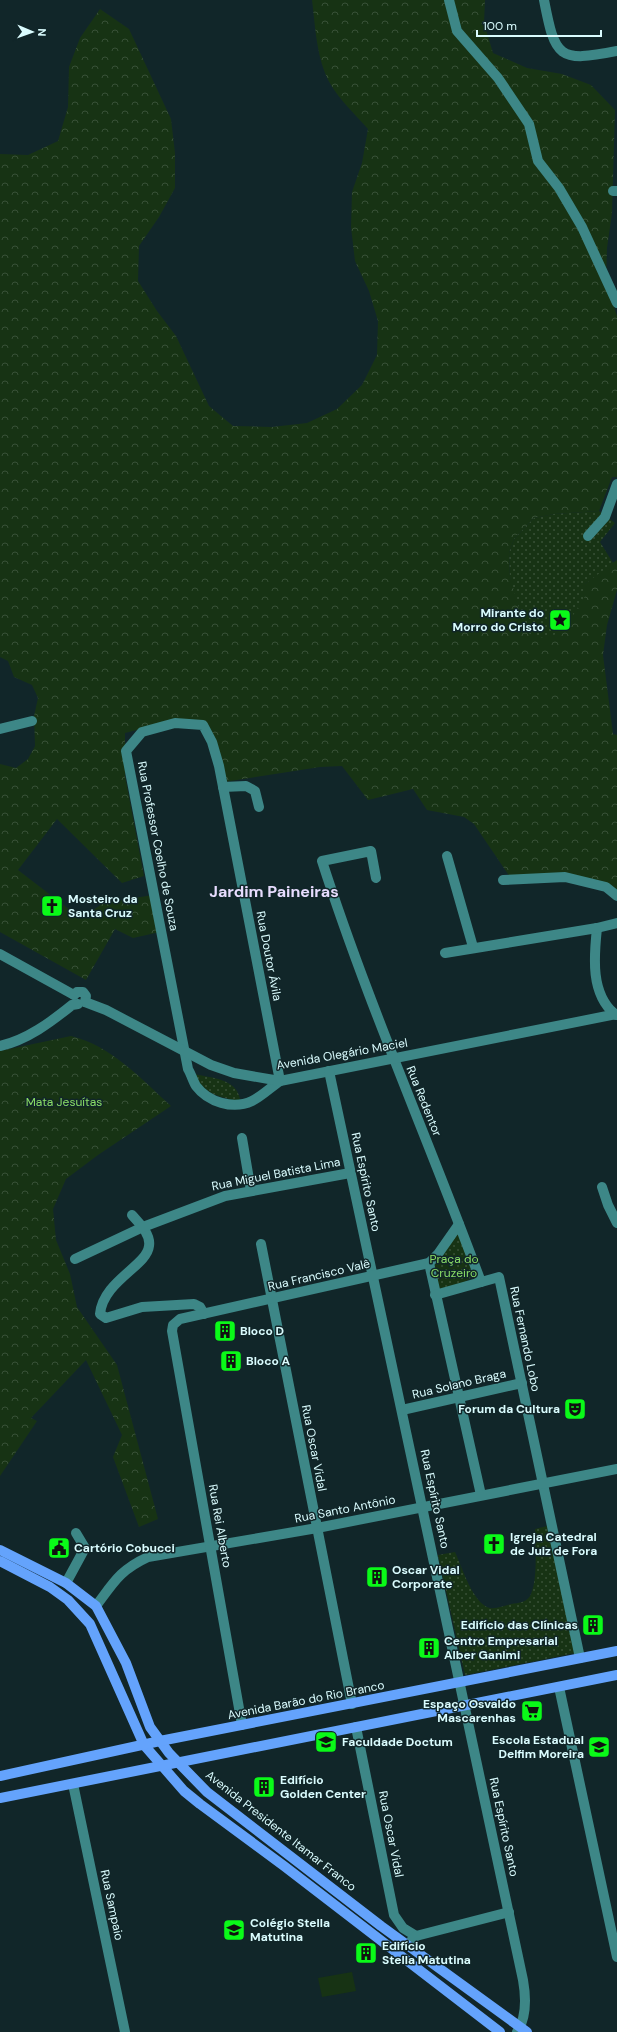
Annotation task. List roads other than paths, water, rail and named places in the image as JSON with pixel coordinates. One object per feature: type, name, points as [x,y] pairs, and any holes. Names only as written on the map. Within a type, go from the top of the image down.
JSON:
[{"type":"main road","name":"Avenida Presidente Itamar Franco","points":[[0,1550],[66,1583],[96,1606],[126,1663],[150,1727],[192,1778],[207,1792],[381,1926],[521,2030]]},
{"type":"main road","name":"Avenida Presidente Itamar Franco","points":[[0,1561],[32,1576],[68,1600],[90,1624],[144,1745],[184,1790],[200,1804],[284,1866],[500,2032]]},
{"type":"main road","points":[[32,1576],[42,1578],[87,1606],[96,1606]]},
{"type":"main road","name":"Avenida Barão do Rio Branco","points":[[0,1776],[160,1741],[617,1651]]},
{"type":"main road","points":[[0,1798],[617,1675]]},
{"type":"main road","points":[[192,1778],[193,1759]]},
{"type":"street","points":[[450,0],[457,31],[498,78],[529,124],[538,161],[559,188],[582,227],[617,303]]},
{"type":"street","points":[[544,0],[551,36],[558,47],[569,56],[587,57],[617,51]]},
{"type":"street","points":[[588,536],[605,517],[617,484]]},
{"type":"street","points":[[0,729],[32,721]]},
{"type":"street","name":"Rua Professor Coelho de Souza","points":[[185,1051],[126,751],[142,732],[175,723],[203,725],[212,742],[219,766]]},
{"type":"street","name":"Rua Doutor Ávila","points":[[219,766],[280,1081]]},
{"type":"street","points":[[223,787],[246,786],[255,791],[259,807]]},
{"type":"street","name":"Rua Redentor","points":[[376,878],[371,851],[322,861],[336,906],[393,1058],[481,1282]]},
{"type":"street","points":[[446,856],[473,947]]},
{"type":"street","points":[[504,880],[565,877],[606,887],[617,896]]},
{"type":"street","points":[[445,953],[473,947],[598,928],[617,923]]},
{"type":"street","points":[[598,928],[595,951],[596,979],[601,997],[608,1009],[616,1014]]},
{"type":"street","name":"Avenida Olegário Maciel","points":[[0,954],[79,1000],[106,1010],[211,1065],[234,1073],[280,1081],[616,1014]]},
{"type":"street","points":[[0,1046],[15,1042],[41,1028],[79,1000]]},
{"type":"street","points":[[185,1051],[188,1069],[196,1086],[208,1098],[222,1103],[238,1105],[252,1101],[280,1081]]},
{"type":"street","name":"Rua Espírito Santo","points":[[329,1071],[461,1682],[525,1990],[525,2008],[521,2030]]},
{"type":"street","points":[[242,1138],[252,1191]]},
{"type":"street","name":"Rua Miguel Batista Lima","points":[[75,1260],[143,1227],[202,1203],[225,1196],[350,1173]]},
{"type":"street","points":[[602,1187],[608,1205],[617,1223]]},
{"type":"street","points":[[132,1215],[143,1227],[148,1237],[149,1246],[145,1257],[120,1278],[109,1291],[102,1302],[100,1314],[106,1318],[142,1307],[194,1304],[200,1308],[204,1314]]},
{"type":"street","points":[[459,1224],[429,1264],[481,1495]]},
{"type":"street","name":"Rua Oscar Vidal","points":[[261,1244],[352,1704]]},
{"type":"street","name":"Rua Francisco Valê","points":[[172,1331],[173,1324],[180,1319],[429,1264]]},
{"type":"street","name":"Rua Fernando Lobo","points":[[435,1295],[499,1277],[580,1658]]},
{"type":"street","name":"Rua Rei Alberto","points":[[172,1331],[242,1726]]},
{"type":"street","name":"Rua Solano Braga","points":[[402,1410],[522,1383]]},
{"type":"street","name":"Rua Santo Antônio","points":[[96,1606],[118,1575],[134,1564],[162,1554],[317,1528],[617,1469]]},
{"type":"street","points":[[66,1583],[85,1548],[76,1534]]},
{"type":"street","points":[[559,1687],[617,1958]]},
{"type":"street","name":"Rua Oscar Vidal","points":[[356,1727],[394,1915],[403,1928],[416,1936]]},
{"type":"street","name":"Rua Sampaio","points":[[73,1784],[125,2032]]},
{"type":"street","points":[[411,1948],[411,1942],[416,1936],[508,1912]]},
{"type":"street","points":[[381,1926],[394,1915]]},
{"type":"place","name":"Mirante do Morro do Cristo","points":[[560,620]]},
{"type":"place","name":"Mosteiro da Santa Cruz","points":[[52,906]]},
{"type":"place","name":"Bloco D","points":[[225,1331]]},
{"type":"place","name":"Bloco A","points":[[231,1361]]},
{"type":"place","name":"Forum da Cultura","points":[[575,1409]]},
{"type":"place","name":"Igreja Catedral de Juiz de Fora","points":[[494,1544]]},
{"type":"place","name":"Cartório Cobucci","points":[[59,1548]]},
{"type":"place","name":"Oscar Vidal Corporate","points":[[377,1577]]},
{"type":"place","name":"Edifício das Clínicas","points":[[593,1625]]},
{"type":"place","name":"Centro Empresarial Alber Ganimi","points":[[429,1648]]},
{"type":"place","name":"Espaço Osvaldo Mascarenhas","points":[[532,1711]]},
{"type":"place","name":"Faculdade Doctum","points":[[326,1742]]},
{"type":"place","name":"Escola Estadual Delfim Moreira","points":[[599,1747]]},
{"type":"place","name":"Edifício Golden Center","points":[[264,1787]]},
{"type":"place","name":"Colégio Stella Matutina","points":[[234,1930]]},
{"type":"place","name":"Edifício Stella Matutina","points":[[366,1953]]},
{"type":"district","name":"Jardim Paineiras","points":[[274,891]]},
{"type":"park label","name":"Mata Jesuítas","points":[[64,1102]]},
{"type":"park label","name":"Praça do Cruzeiro","points":[[454,1266]]}]
